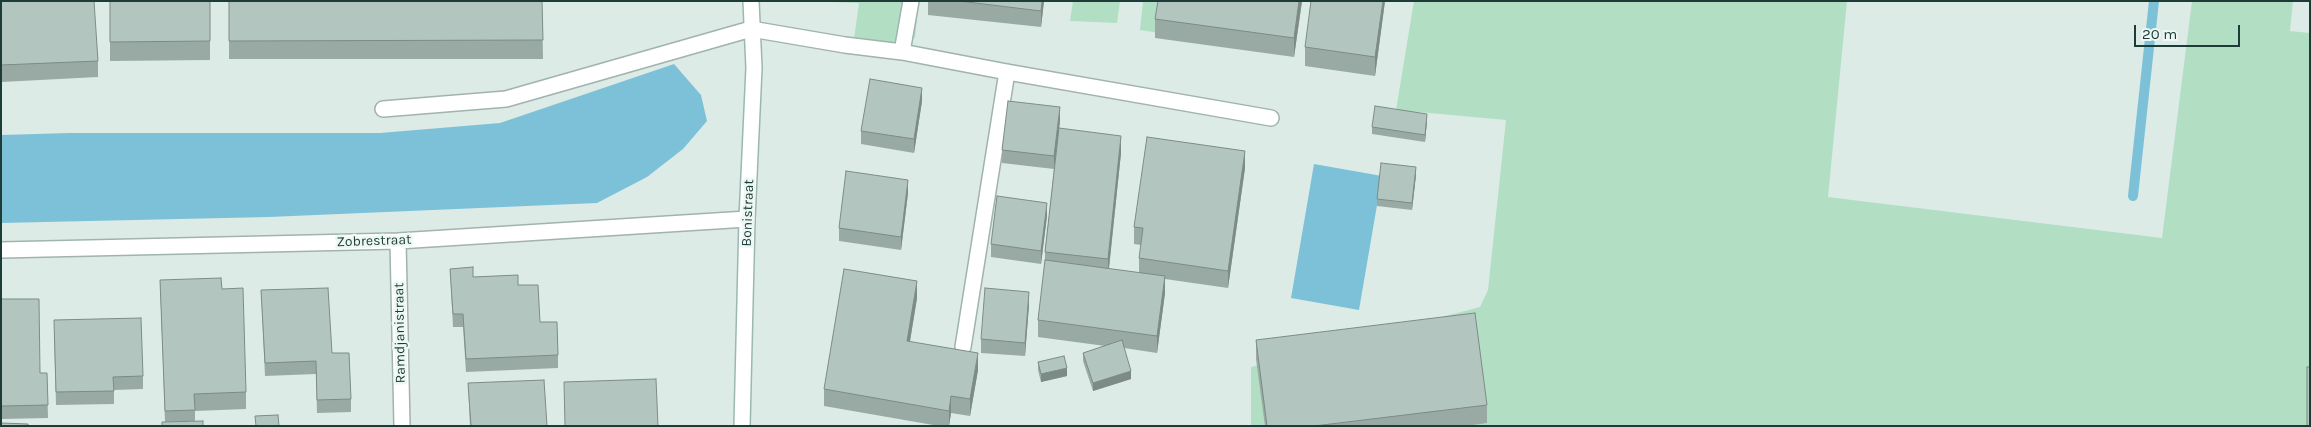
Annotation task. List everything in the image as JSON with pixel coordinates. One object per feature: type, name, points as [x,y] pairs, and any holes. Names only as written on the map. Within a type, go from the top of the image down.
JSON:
[{"type":"street","name":"Bonistraat","points":[[742,426],[747,219],[754,68],[751,29],[752,1]]},
{"type":"street","points":[[902,52],[911,1]]},
{"type":"street","points":[[383,109],[506,99],[751,29],[845,45],[902,52],[1271,118]]},
{"type":"street","points":[[963,347],[1008,72]]},
{"type":"street","name":"Zobrestraat","points":[[1,250],[398,241],[747,219]]},
{"type":"street","name":"Ramdjanistraat","points":[[398,241],[402,426]]},
{"type":"green space","points":[[801,1],[919,1],[915,37],[902,48],[854,39],[859,3]]},
{"type":"green space","points":[[1073,1],[1120,1],[1117,23],[1070,21]]},
{"type":"green space","points":[[1143,1],[1172,1],[1167,34],[1140,30]]},
{"type":"green space","points":[[1414,1],[1847,1],[1828,197],[2162,238],[2192,1],[2293,1],[2290,31],[2310,33],[2310,426],[1251,426],[1251,367],[1480,307],[1488,290],[1506,120],[1396,110]]},
{"type":"water","points":[[674,64],[701,95],[707,121],[683,149],[647,177],[597,203],[269,217],[1,223],[1,135],[70,133],[380,133],[500,123]]},
{"type":"water","points":[[1314,164],[1382,176],[1359,310],[1291,298]]},
{"type":"building","points":[[1,1],[94,1],[98,61],[1,65]]},
{"type":"building","points":[[110,1],[210,1],[210,41],[110,42]]},
{"type":"building","points":[[229,1],[542,1],[543,40],[229,41]]},
{"type":"building","points":[[959,1],[1042,1],[1041,11]]},
{"type":"building","points":[[1158,1],[1299,1],[1294,38],[1155,19]]},
{"type":"building","points":[[1311,1],[1383,1],[1375,57],[1305,47]]},
{"type":"building","points":[[870,79],[922,88],[914,139],[861,131]]},
{"type":"building","points":[[1008,101],[1060,107],[1054,156],[1002,150]]},
{"type":"building","points":[[1375,106],[1427,114],[1425,135],[1372,127]]},
{"type":"building","points":[[1059,128],[1121,136],[1108,259],[1045,252]]},
{"type":"building","points":[[1147,137],[1245,151],[1228,271],[1139,258],[1143,228],[1134,227]]},
{"type":"building","points":[[1381,163],[1416,167],[1412,203],[1377,199]]},
{"type":"building","points":[[846,171],[908,180],[901,237],[839,228]]},
{"type":"building","points":[[997,196],[1047,203],[1041,251],[991,244]]},
{"type":"building","points":[[1045,260],[1165,276],[1157,336],[1038,320]]},
{"type":"building","points":[[473,267],[473,277],[518,275],[518,285],[538,285],[540,322],[557,322],[558,355],[466,359],[463,314],[453,314],[450,269]]},
{"type":"building","points":[[844,269],[917,281],[907,341],[978,353],[970,399],[951,396],[949,411],[824,389]]},
{"type":"building","points":[[221,278],[222,289],[243,288],[246,392],[194,394],[195,410],[165,411],[160,280]]},
{"type":"building","points":[[328,288],[332,353],[349,353],[351,399],[317,400],[316,361],[265,363],[261,290]]},
{"type":"building","points":[[985,288],[1029,292],[1025,343],[981,339]]},
{"type":"building","points":[[1,299],[39,299],[40,373],[47,373],[48,405],[1,406]]},
{"type":"building","points":[[1475,313],[1487,405],[1314,426],[1267,426],[1256,340]]},
{"type":"building","points":[[141,318],[143,376],[113,377],[114,391],[56,392],[54,320]]},
{"type":"building","points":[[1122,340],[1131,371],[1093,383],[1083,353]]},
{"type":"building","points":[[1064,356],[1067,368],[1041,374],[1038,362]]},
{"type":"building","points":[[2307,367],[2310,367],[2310,426],[2307,426]]},
{"type":"building","points":[[656,379],[658,426],[565,426],[564,382]]},
{"type":"building","points":[[544,380],[547,426],[471,426],[468,383]]},
{"type":"building","points":[[278,415],[279,426],[256,426],[255,416]]},
{"type":"building","points":[[203,421],[203,426],[162,426],[162,422]]},
{"type":"building","points":[[1,423],[28,424],[28,426],[1,426]]},
{"type":"waterway","points":[[2133,196],[2154,1]]}]
